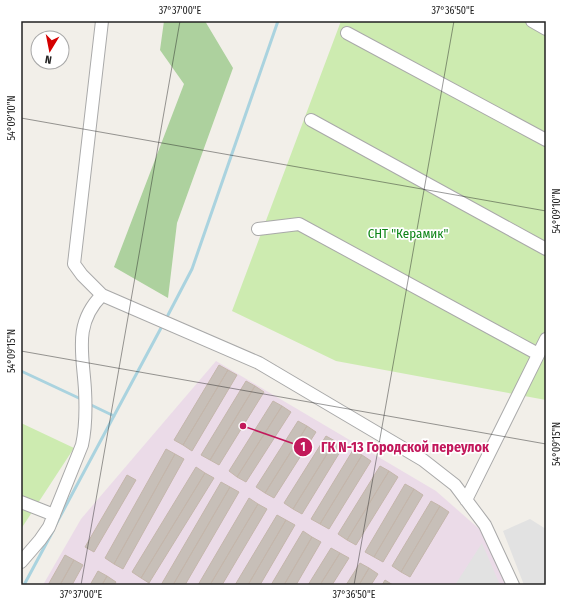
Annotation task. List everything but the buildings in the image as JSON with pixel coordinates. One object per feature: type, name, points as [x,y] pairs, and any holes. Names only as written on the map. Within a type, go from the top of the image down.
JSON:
[{"type":"street","points":[[102,21],[74,264],[82,275],[102,294],[259,363],[422,460],[455,485],[485,525],[513,585]]},
{"type":"street","points":[[532,21],[546,29]]},
{"type":"street","points":[[347,32],[546,140]]},
{"type":"street","points":[[311,120],[546,249]]},
{"type":"street","points":[[258,229],[299,224],[538,354]]},
{"type":"street","points":[[21,562],[40,540],[48,527],[82,445],[86,414],[81,344],[82,330],[87,315],[102,294]]},
{"type":"street","points":[[466,500],[546,339]]},
{"type":"street","points":[[21,502],[54,515]]},
{"type":"shaded area","points":[[216,361],[436,491],[485,534],[507,585],[43,585],[81,519]]},
{"type":"shaded area","points":[[530,519],[546,529],[546,585],[524,585],[503,531]]},
{"type":"shaded area","points":[[482,543],[500,585],[455,585]]},
{"type":"green space","points":[[164,21],[205,21],[233,68],[177,223],[168,298],[114,267],[184,84],[160,50]]},
{"type":"green space","name":"СНТ \"Керамик\"","points":[[341,21],[546,21],[546,400],[336,361],[232,311]]},
{"type":"green space","points":[[21,423],[74,448],[21,529]]},
{"type":"waterway","points":[[168,315],[192,269],[278,21]]},
{"type":"waterway","points":[[55,526],[161,328]]},
{"type":"waterway","points":[[21,371],[83,400]]},
{"type":"waterway","points":[[89,404],[114,416]]},
{"type":"waterway","points":[[24,585],[53,531]]},
{"type":"place","name":"ГК N-13 Городской переулок","points":[[243,426]]}]
